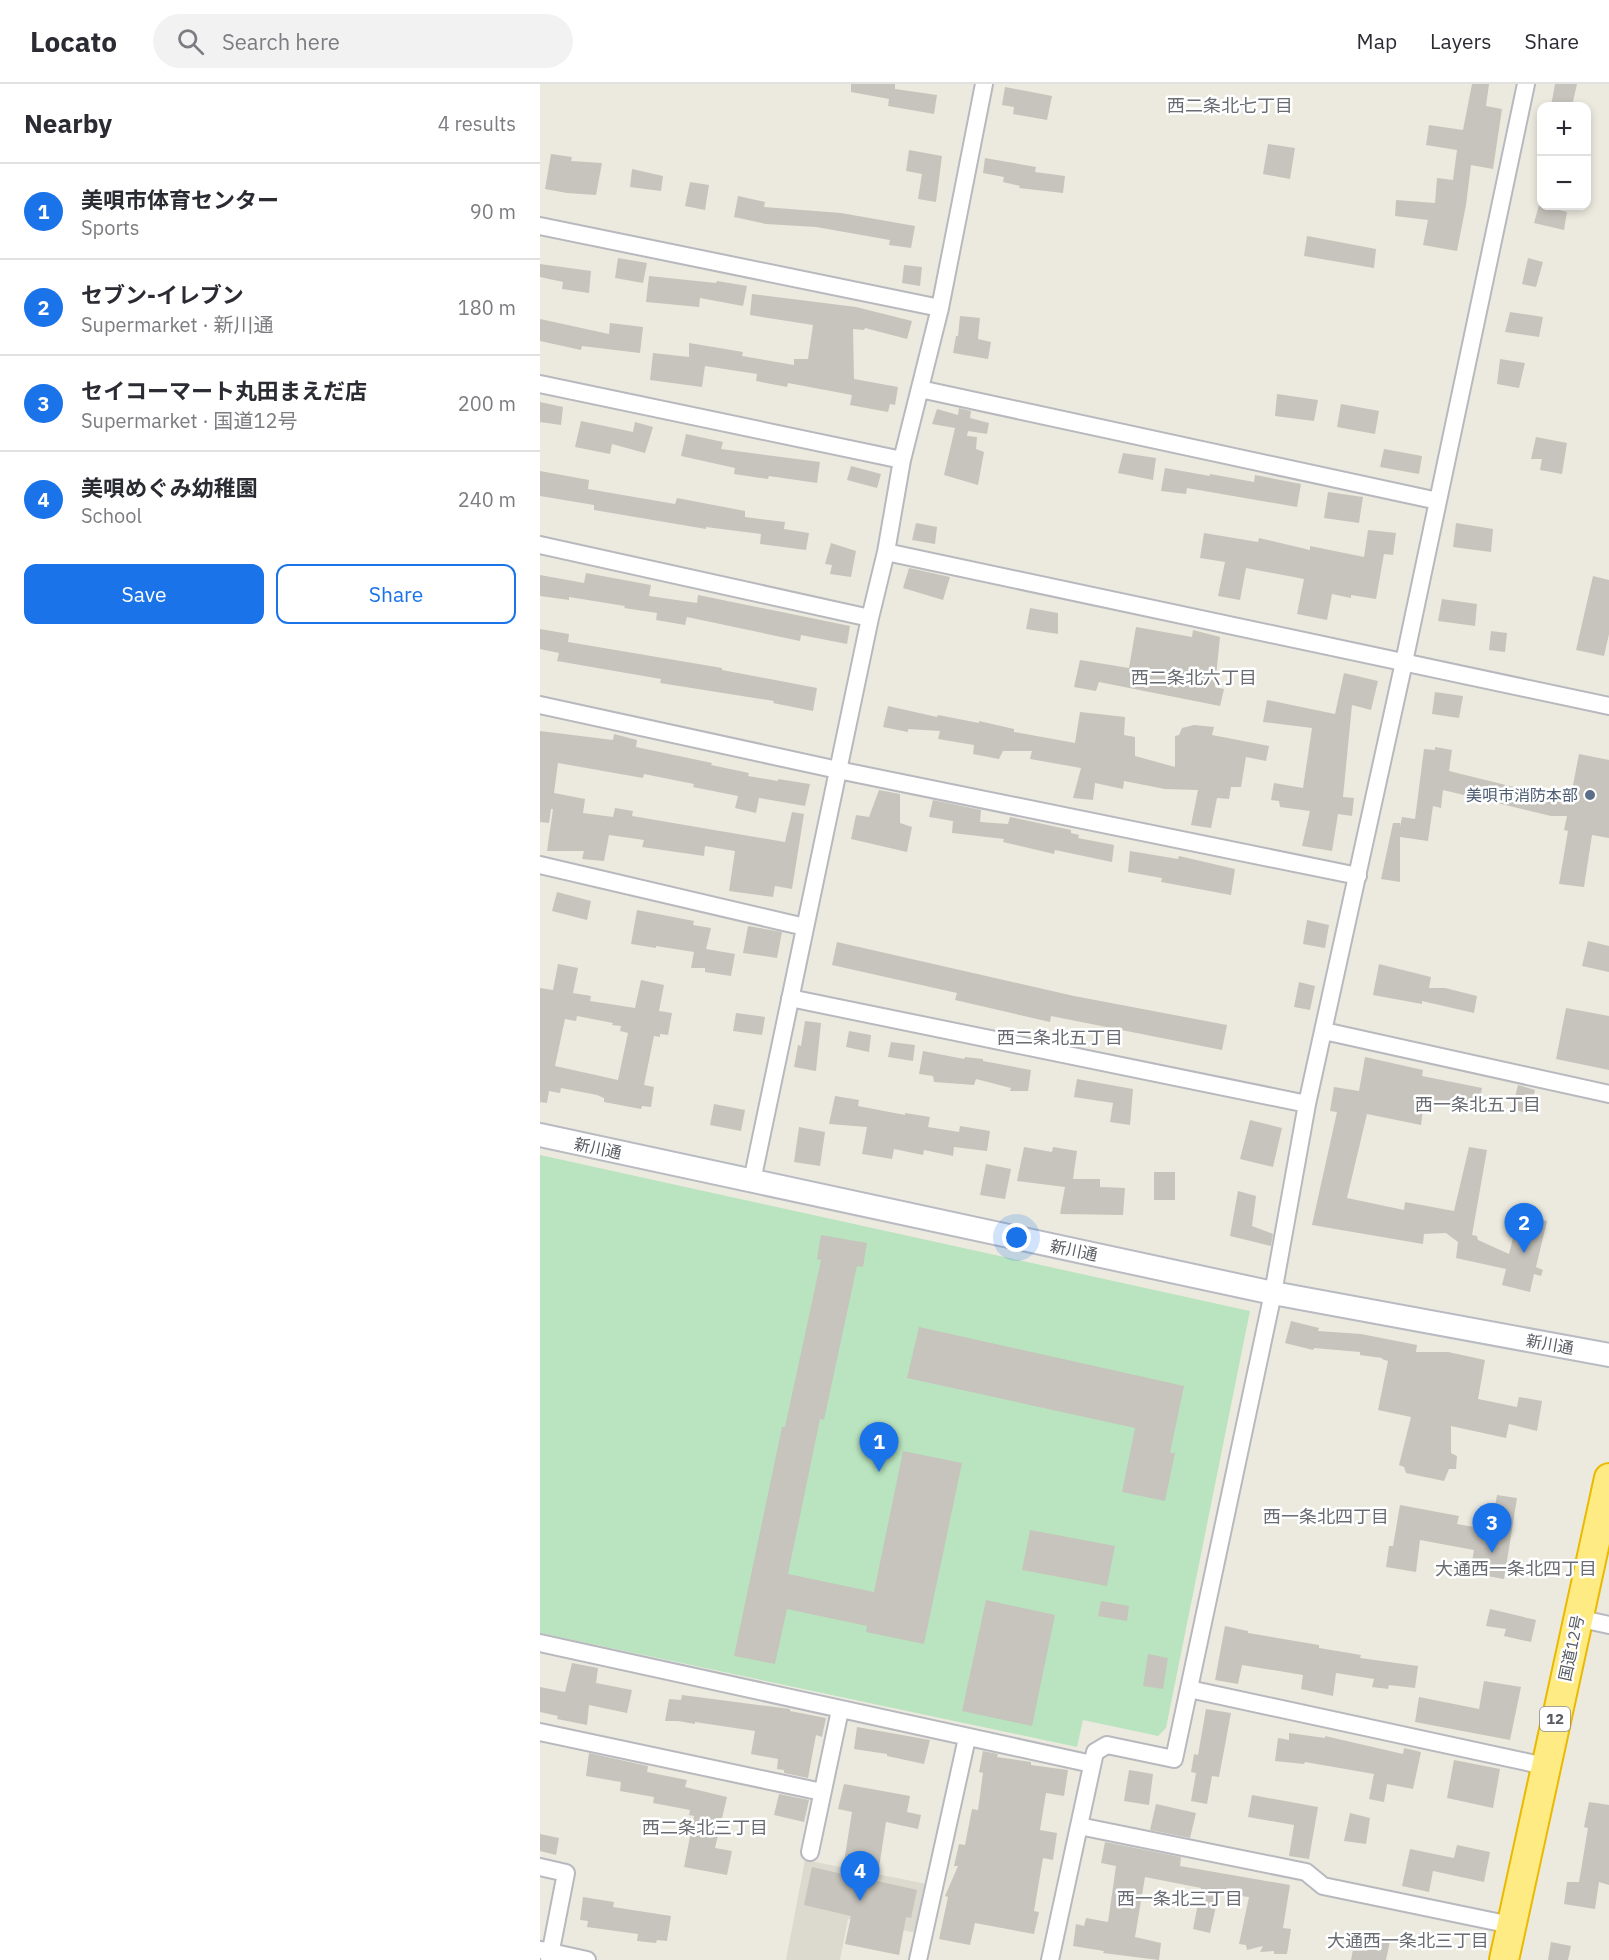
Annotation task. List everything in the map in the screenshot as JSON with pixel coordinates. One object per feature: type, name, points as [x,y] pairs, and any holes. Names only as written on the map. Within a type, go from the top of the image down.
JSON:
[{"type":"highway","name":"国道12号","points":[[1504,1960],[1609,1478]]},
{"type":"street","points":[[752,1181],[870,618],[886,552],[902,460],[940,308],[984,84]]},
{"type":"street","points":[[1050,1960],[1095,1752],[1107,1745],[1174,1759],[1272,1293],[1307,1104],[1404,662],[1526,84]]},
{"type":"street","points":[[540,226],[940,308]]},
{"type":"street","points":[[540,384],[902,460]]},
{"type":"street","points":[[920,389],[1438,501]]},
{"type":"street","points":[[540,545],[870,618]]},
{"type":"street","points":[[886,552],[1609,706]]},
{"type":"street","points":[[540,705],[838,770],[1358,876]]},
{"type":"street","points":[[540,865],[805,927]]},
{"type":"street","points":[[790,998],[1307,1104]]},
{"type":"street","points":[[1324,1031],[1609,1094]]},
{"type":"street","name":"新川通","points":[[540,1135],[1272,1293],[1609,1355]]},
{"type":"street","points":[[1577,1618],[1609,1624]]},
{"type":"street","points":[[540,1643],[1092,1764]]},
{"type":"street","points":[[1190,1689],[1545,1766]]},
{"type":"street","points":[[810,1852],[840,1710]]},
{"type":"street","points":[[540,1732],[822,1792]]},
{"type":"street","points":[[918,1960],[967,1738]]},
{"type":"street","points":[[1079,1826],[1306,1872],[1323,1886],[1511,1925]]},
{"type":"street","points":[[540,1867],[566,1873],[546,1954],[587,1960]]},
{"type":"shaded area","points":[[805,1860],[927,1884],[917,1933],[848,1919],[840,1960],[786,1960]]},
{"type":"green space","points":[[540,1155],[1250,1311],[1166,1728],[1158,1736],[1083,1720],[1077,1747],[540,1633]]},
{"type":"building","points":[[851,84],[895,84],[895,89],[937,95],[934,114],[888,106],[889,99],[851,92]]},
{"type":"building","points":[[1472,84],[1489,84],[1486,106],[1502,109],[1493,169],[1471,165],[1457,251],[1423,245],[1428,220],[1395,216],[1396,200],[1435,203],[1437,178],[1453,180],[1457,150],[1426,145],[1429,125],[1463,130]]},
{"type":"building","points":[[1555,84],[1577,84],[1573,102],[1552,102]]},
{"type":"building","points":[[1005,87],[1052,96],[1047,120],[1013,114],[1014,107],[1002,105]]},
{"type":"building","points":[[1268,144],[1295,148],[1290,179],[1263,174]]},
{"type":"building","points":[[909,150],[942,156],[936,202],[918,199],[922,174],[906,171]]},
{"type":"building","points":[[551,154],[572,157],[571,161],[602,163],[596,195],[545,189]]},
{"type":"building","points":[[985,158],[1036,167],[1035,172],[1065,176],[1063,193],[1019,188],[1020,186],[1003,182],[1004,177],[983,173]]},
{"type":"building","points":[[632,169],[663,176],[661,191],[630,187]]},
{"type":"building","points":[[690,182],[709,185],[705,210],[685,206]]},
{"type":"building","points":[[738,196],[765,202],[764,207],[841,213],[915,226],[911,248],[889,245],[890,240],[816,227],[766,224],[734,217]]},
{"type":"building","points":[[1538,210],[1567,212],[1564,230],[1534,223]]},
{"type":"building","points":[[1307,236],[1376,249],[1374,268],[1304,256]]},
{"type":"building","points":[[618,258],[647,263],[643,283],[615,278]]},
{"type":"building","points":[[1528,258],[1543,262],[1536,287],[1522,284]]},
{"type":"building","points":[[540,264],[591,271],[589,293],[562,289],[563,282],[540,277]]},
{"type":"building","points":[[904,265],[922,267],[920,286],[902,283]]},
{"type":"building","points":[[649,276],[716,283],[717,281],[747,286],[743,306],[700,298],[699,307],[646,302]]},
{"type":"building","points":[[752,294],[856,307],[912,321],[907,339],[865,328],[864,330],[853,329],[854,379],[898,387],[895,405],[890,404],[888,412],[850,405],[852,395],[788,383],[787,387],[756,381],[757,374],[705,366],[702,387],[650,380],[653,353],[689,357],[689,343],[743,352],[742,356],[794,365],[794,359],[808,359],[813,325],[750,315]]},
{"type":"building","points":[[1510,312],[1543,317],[1539,337],[1505,332]]},
{"type":"building","points":[[960,316],[980,318],[978,339],[991,342],[988,359],[953,353]]},
{"type":"building","points":[[540,319],[609,334],[610,323],[643,327],[640,353],[582,346],[581,350],[540,341]]},
{"type":"building","points":[[1500,359],[1525,363],[1519,388],[1497,384]]},
{"type":"building","points":[[1277,394],[1318,400],[1314,421],[1275,416]]},
{"type":"building","points":[[540,402],[563,407],[561,425],[540,422]]},
{"type":"building","points":[[1341,404],[1379,411],[1375,434],[1337,427]]},
{"type":"building","points":[[959,408],[971,411],[970,418],[989,423],[987,434],[968,431],[967,436],[977,437],[976,449],[984,452],[978,485],[944,475],[955,428],[932,424],[937,409],[958,415]]},
{"type":"building","points":[[581,421],[633,432],[635,422],[653,427],[645,453],[612,444],[610,454],[575,447]]},
{"type":"building","points":[[686,434],[723,442],[721,449],[820,462],[817,483],[734,474],[735,468],[681,456]]},
{"type":"building","points":[[1536,437],[1567,443],[1562,474],[1540,470],[1542,459],[1531,459]]},
{"type":"building","points":[[1384,449],[1422,456],[1419,474],[1380,467]]},
{"type":"building","points":[[1123,453],[1156,458],[1153,480],[1118,473]]},
{"type":"building","points":[[851,466],[881,474],[877,488],[847,480]]},
{"type":"building","points":[[1165,468],[1254,482],[1255,475],[1301,484],[1297,507],[1187,488],[1186,494],[1161,491]]},
{"type":"building","points":[[540,471],[589,480],[588,489],[675,504],[677,498],[745,511],[745,517],[785,522],[784,529],[809,533],[806,550],[760,544],[761,534],[706,527],[706,529],[594,510],[594,505],[540,496]]},
{"type":"building","points":[[1328,492],[1363,497],[1359,523],[1324,518]]},
{"type":"building","points":[[916,523],[937,527],[935,544],[912,540]]},
{"type":"building","points":[[1456,523],[1493,529],[1491,552],[1453,547]]},
{"type":"building","points":[[1368,530],[1396,533],[1393,555],[1384,554],[1376,599],[1351,595],[1351,598],[1332,594],[1327,620],[1297,614],[1304,579],[1246,568],[1240,600],[1218,596],[1225,562],[1200,558],[1204,533],[1258,542],[1259,538],[1310,550],[1310,546],[1364,557]]},
{"type":"building","points":[[831,543],[856,551],[851,577],[830,574],[832,565],[825,564]]},
{"type":"building","points":[[909,568],[950,577],[943,600],[903,588]]},
{"type":"building","points":[[586,573],[651,585],[649,596],[697,603],[698,595],[850,626],[847,644],[801,635],[800,641],[687,617],[685,625],[656,620],[657,613],[624,608],[625,606],[569,597],[569,600],[540,596],[540,575],[584,583]]},
{"type":"building","points":[[1593,576],[1609,580],[1609,634],[1604,656],[1576,650]]},
{"type":"building","points":[[1442,599],[1477,604],[1475,626],[1438,621]]},
{"type":"building","points":[[1030,608],[1058,613],[1058,634],[1026,629]]},
{"type":"building","points":[[1136,627],[1192,637],[1193,630],[1220,637],[1215,687],[1224,689],[1220,706],[1099,682],[1096,691],[1074,687],[1080,660],[1129,668]]},
{"type":"building","points":[[540,629],[569,634],[568,642],[722,668],[722,670],[817,688],[813,711],[773,703],[774,701],[660,683],[661,679],[557,661],[559,653],[540,649]]},
{"type":"building","points":[[1491,631],[1507,633],[1505,652],[1489,650]]},
{"type":"building","points":[[1344,673],[1378,681],[1371,710],[1352,705],[1343,797],[1354,798],[1352,816],[1338,814],[1332,851],[1302,846],[1310,811],[1280,807],[1279,801],[1271,800],[1274,783],[1303,788],[1312,728],[1263,722],[1267,700],[1335,714]]},
{"type":"building","points":[[1435,692],[1463,696],[1459,718],[1432,714]]},
{"type":"building","points":[[888,706],[937,717],[938,715],[979,723],[979,721],[1014,729],[1014,732],[1075,743],[1080,712],[1125,717],[1124,735],[1135,737],[1135,756],[1175,767],[1175,736],[1179,735],[1182,728],[1194,725],[1214,727],[1212,735],[1269,746],[1266,761],[1246,757],[1241,787],[1231,787],[1229,799],[1217,798],[1211,828],[1191,825],[1198,790],[1165,789],[1124,781],[1123,789],[1095,783],[1093,800],[1073,798],[1081,768],[1030,759],[1032,751],[1003,751],[999,759],[973,754],[974,745],[938,739],[940,731],[908,729],[908,732],[883,727]]},
{"type":"building","points":[[540,731],[613,740],[614,734],[637,740],[636,747],[712,763],[711,765],[749,773],[748,776],[810,784],[805,806],[759,798],[756,813],[735,808],[738,796],[693,787],[694,784],[644,774],[643,778],[558,763],[554,793],[585,799],[583,813],[613,817],[615,808],[633,811],[632,816],[785,842],[792,812],[804,814],[792,889],[775,886],[773,897],[729,891],[735,851],[705,846],[704,856],[642,847],[644,840],[609,835],[604,861],[582,859],[584,851],[547,851],[553,809],[551,809],[549,823],[540,822]]},
{"type":"building","points":[[1435,747],[1452,750],[1449,771],[1570,801],[1579,754],[1609,760],[1609,838],[1592,835],[1584,887],[1559,884],[1568,831],[1564,830],[1567,816],[1551,816],[1443,790],[1441,808],[1433,806],[1428,841],[1400,837],[1400,882],[1381,879],[1393,823],[1400,823],[1400,827],[1402,817],[1415,819],[1424,749],[1435,750]]},
{"type":"building","points":[[879,790],[900,794],[900,823],[912,827],[907,852],[851,839],[856,815],[869,817]]},
{"type":"building","points":[[933,800],[981,810],[980,822],[1008,824],[1010,817],[1071,830],[1071,833],[1079,835],[1078,838],[1114,845],[1112,862],[1055,850],[1054,854],[1003,842],[1004,839],[952,833],[953,821],[929,817]]},
{"type":"building","points":[[1130,851],[1178,859],[1179,856],[1235,869],[1231,895],[1161,882],[1162,878],[1128,872]]},
{"type":"building","points":[[557,892],[591,901],[587,920],[552,911]]},
{"type":"building","points":[[637,910],[694,921],[693,925],[711,928],[706,949],[735,954],[731,976],[705,972],[705,968],[691,968],[694,952],[631,944]]},
{"type":"building","points":[[1307,920],[1329,925],[1325,948],[1303,944]]},
{"type":"building","points":[[748,926],[782,932],[777,958],[743,953]]},
{"type":"building","points":[[1588,941],[1609,946],[1609,972],[1582,966]]},
{"type":"building","points":[[837,942],[1074,996],[1227,1025],[1222,1050],[1051,1016],[1050,1022],[955,1000],[957,993],[832,965]]},
{"type":"building","points":[[558,964],[578,968],[573,993],[591,996],[590,1001],[635,1008],[641,980],[664,985],[659,1011],[672,1013],[668,1035],[654,1036],[644,1085],[654,1087],[651,1107],[642,1106],[641,1109],[604,1102],[604,1098],[597,1095],[561,1088],[560,1093],[549,1091],[547,1103],[540,1102],[540,988],[553,990]],"holes":[[[577,1016],[613,1023],[612,1025],[621,1026],[620,1031],[628,1033],[618,1080],[555,1066],[565,1019],[576,1021]]]},
{"type":"building","points":[[1379,964],[1431,977],[1429,988],[1445,988],[1477,996],[1474,1013],[1422,1001],[1422,1004],[1373,995]]},
{"type":"building","points":[[1299,982],[1315,986],[1310,1010],[1294,1007]]},
{"type":"building","points":[[1566,1008],[1609,1016],[1609,1070],[1556,1059]]},
{"type":"building","points":[[736,1013],[765,1017],[762,1035],[733,1031]]},
{"type":"building","points":[[805,1021],[821,1023],[816,1071],[794,1067],[798,1045],[801,1046]]},
{"type":"building","points":[[849,1031],[871,1035],[869,1052],[846,1047]]},
{"type":"building","points":[[891,1042],[915,1045],[913,1061],[888,1057]]},
{"type":"building","points":[[923,1051],[964,1059],[965,1057],[983,1059],[983,1061],[1031,1070],[1028,1091],[1010,1091],[1011,1088],[976,1079],[974,1085],[934,1082],[933,1076],[919,1074]]},
{"type":"building","points":[[1365,1057],[1423,1070],[1422,1076],[1482,1088],[1478,1111],[1424,1101],[1421,1125],[1367,1114],[1347,1198],[1404,1210],[1405,1202],[1454,1211],[1469,1147],[1487,1150],[1472,1235],[1509,1254],[1519,1214],[1547,1221],[1536,1267],[1543,1270],[1541,1276],[1534,1274],[1530,1292],[1502,1285],[1506,1269],[1456,1258],[1458,1242],[1446,1233],[1424,1234],[1423,1244],[1312,1225],[1337,1112],[1330,1111],[1334,1087],[1359,1091]]},
{"type":"building","points":[[1077,1079],[1133,1089],[1130,1125],[1110,1122],[1113,1103],[1074,1097]]},
{"type":"building","points":[[1518,1085],[1535,1090],[1529,1114],[1512,1109]]},
{"type":"building","points":[[835,1096],[859,1100],[858,1106],[930,1117],[928,1127],[959,1132],[960,1126],[990,1131],[987,1151],[954,1147],[953,1156],[924,1150],[923,1155],[894,1149],[892,1159],[862,1154],[867,1127],[829,1124]]},
{"type":"building","points":[[714,1104],[745,1110],[741,1131],[710,1125]]},
{"type":"building","points":[[1250,1120],[1282,1128],[1273,1167],[1240,1159]]},
{"type":"building","points":[[799,1127],[825,1132],[820,1166],[794,1162]]},
{"type":"building","points":[[1024,1147],[1052,1152],[1053,1147],[1077,1151],[1073,1179],[1100,1179],[1100,1187],[1125,1188],[1123,1215],[1060,1214],[1065,1187],[1017,1181]]},
{"type":"building","points":[[986,1164],[1011,1169],[1005,1199],[980,1195]]},
{"type":"building","points":[[1154,1172],[1175,1172],[1175,1200],[1154,1200]]},
{"type":"building","points":[[1238,1191],[1256,1196],[1252,1226],[1273,1234],[1271,1246],[1230,1236]]},
{"type":"building","points":[[821,1235],[867,1243],[863,1267],[857,1266],[824,1420],[820,1419],[788,1574],[874,1592],[903,1451],[962,1463],[924,1644],[866,1632],[867,1626],[787,1609],[775,1664],[734,1656],[782,1427],[785,1427],[821,1260],[817,1259]]},
{"type":"building","points":[[1291,1321],[1319,1328],[1318,1331],[1361,1334],[1417,1345],[1416,1352],[1448,1352],[1485,1360],[1478,1399],[1517,1407],[1519,1397],[1542,1401],[1537,1431],[1509,1424],[1506,1438],[1451,1426],[1451,1453],[1457,1456],[1456,1469],[1449,1469],[1444,1481],[1406,1473],[1404,1467],[1399,1465],[1411,1417],[1378,1410],[1388,1361],[1360,1355],[1360,1352],[1314,1348],[1313,1350],[1285,1343]]},
{"type":"building","points":[[919,1327],[1184,1386],[1170,1453],[1175,1453],[1165,1501],[1122,1492],[1135,1428],[907,1378]]},
{"type":"building","points":[[1497,1495],[1517,1498],[1504,1579],[1470,1573],[1474,1550],[1420,1540],[1416,1572],[1386,1567],[1389,1546],[1393,1546],[1400,1505],[1459,1516],[1457,1524],[1491,1530]]},
{"type":"building","points":[[1030,1530],[1115,1546],[1107,1586],[1022,1570]]},
{"type":"building","points":[[986,1600],[1055,1615],[1032,1726],[962,1711]]},
{"type":"building","points":[[1101,1601],[1129,1606],[1127,1621],[1098,1616]]},
{"type":"building","points":[[1490,1609],[1536,1620],[1531,1642],[1504,1636],[1506,1629],[1486,1626]]},
{"type":"building","points":[[1225,1626],[1248,1631],[1248,1633],[1319,1645],[1319,1648],[1361,1655],[1360,1658],[1418,1666],[1415,1688],[1389,1685],[1388,1689],[1372,1687],[1374,1679],[1336,1673],[1333,1696],[1301,1689],[1303,1675],[1242,1665],[1238,1684],[1215,1680]]},
{"type":"building","points":[[1148,1654],[1168,1658],[1163,1689],[1143,1686]]},
{"type":"building","points":[[572,1663],[598,1668],[596,1683],[632,1690],[627,1713],[589,1705],[587,1725],[557,1719],[558,1716],[540,1712],[540,1687],[565,1692]]},
{"type":"building","points":[[1484,1681],[1521,1687],[1510,1740],[1415,1722],[1419,1697],[1479,1709]]},
{"type":"building","points":[[682,1695],[790,1709],[790,1711],[826,1718],[822,1737],[816,1735],[808,1778],[784,1773],[784,1770],[777,1769],[778,1759],[751,1754],[755,1731],[695,1722],[695,1724],[665,1721],[669,1699],[681,1700]]},
{"type":"building","points":[[1206,1709],[1231,1713],[1219,1777],[1212,1776],[1207,1804],[1191,1801],[1196,1773],[1191,1772],[1194,1754],[1198,1755]]},
{"type":"building","points":[[857,1727],[930,1740],[924,1764],[887,1756],[887,1754],[854,1749]]},
{"type":"building","points":[[1289,1733],[1325,1738],[1325,1736],[1403,1754],[1404,1748],[1421,1752],[1413,1789],[1387,1784],[1384,1802],[1369,1799],[1374,1774],[1305,1762],[1304,1764],[1275,1761],[1278,1738],[1289,1740]]},
{"type":"building","points":[[983,1751],[998,1754],[997,1757],[1031,1762],[1031,1765],[1068,1770],[1064,1796],[1046,1793],[1040,1830],[1057,1833],[1053,1860],[1043,1858],[1034,1911],[1039,1912],[1034,1934],[975,1923],[970,1945],[939,1939],[948,1897],[945,1896],[958,1866],[954,1866],[959,1844],[965,1845],[972,1809],[978,1810],[983,1773],[979,1772]]},
{"type":"building","points":[[589,1753],[648,1766],[647,1772],[687,1780],[685,1787],[727,1797],[715,1848],[732,1851],[727,1875],[684,1867],[694,1816],[689,1815],[690,1810],[653,1803],[654,1797],[620,1791],[621,1782],[586,1776]]},
{"type":"building","points":[[1454,1760],[1500,1769],[1493,1808],[1447,1798]]},
{"type":"building","points":[[1129,1770],[1153,1774],[1149,1805],[1124,1801]]},
{"type":"building","points":[[844,1784],[910,1796],[907,1812],[921,1815],[918,1829],[886,1822],[877,1881],[917,1890],[911,1918],[906,1917],[899,1955],[845,1944],[851,1916],[804,1905],[812,1867],[842,1874],[852,1812],[838,1809]]},
{"type":"building","points":[[779,1794],[809,1800],[804,1822],[774,1815]]},
{"type":"building","points":[[1252,1795],[1318,1807],[1309,1859],[1289,1856],[1294,1825],[1248,1817]]},
{"type":"building","points":[[1589,1802],[1609,1805],[1609,1885],[1599,1882],[1595,1909],[1564,1904],[1567,1882],[1579,1882],[1588,1828],[1584,1827]]},
{"type":"building","points":[[1156,1804],[1196,1813],[1190,1838],[1150,1830]]},
{"type":"building","points":[[1350,1813],[1370,1818],[1366,1844],[1344,1841]]},
{"type":"building","points":[[540,1834],[559,1838],[556,1855],[540,1851]]},
{"type":"building","points":[[1105,1842],[1181,1857],[1180,1866],[1290,1885],[1283,1928],[1291,1929],[1287,1954],[1274,1954],[1274,1951],[1260,1952],[1263,1946],[1247,1950],[1246,1945],[1239,1944],[1249,1897],[1219,1893],[1210,1933],[1193,1929],[1201,1888],[1145,1877],[1135,1937],[1161,1943],[1159,1960],[1103,1953],[1104,1951],[1073,1946],[1076,1924],[1084,1926],[1086,1918],[1108,1922],[1116,1866],[1101,1863]]},
{"type":"building","points":[[1457,1845],[1490,1852],[1484,1882],[1433,1871],[1429,1892],[1402,1886],[1410,1849],[1454,1858]]},
{"type":"building","points":[[583,1897],[614,1902],[613,1907],[671,1916],[667,1941],[657,1940],[656,1943],[637,1941],[638,1934],[587,1927],[588,1921],[580,1920]]},
{"type":"building","points":[[1356,1934],[1390,1941],[1386,1960],[1351,1960]]},
{"type":"building","points":[[1551,1942],[1571,1946],[1568,1960],[1548,1960]]},
{"type":"place","name":"美唄市消防本部","points":[[1590,795]]},
{"type":"place","name":"セブン-イレブン","points":[[1524,1253]]},
{"type":"place","name":"美唄市体育センター","points":[[879,1472]]},
{"type":"place","name":"セイコーマート丸田まえだ店","points":[[1492,1553]]},
{"type":"place","name":"美唄めぐみ幼稚園","points":[[860,1901]]},
{"type":"district","name":"西二条北七丁目","points":[[1230,106]]},
{"type":"district","name":"西二条北六丁目","points":[[1194,678]]},
{"type":"district","name":"西二条北五丁目","points":[[1060,1038]]},
{"type":"district","name":"西一条北五丁目","points":[[1478,1105]]},
{"type":"district","name":"西一条北四丁目","points":[[1326,1517]]},
{"type":"district","name":"大通西一条北四丁目","points":[[1516,1569]]},
{"type":"district","name":"西二条北三丁目","points":[[705,1828]]},
{"type":"district","name":"西一条北三丁目","points":[[1180,1899]]},
{"type":"district","name":"大通西一条北三丁目","points":[[1408,1941]]}]
